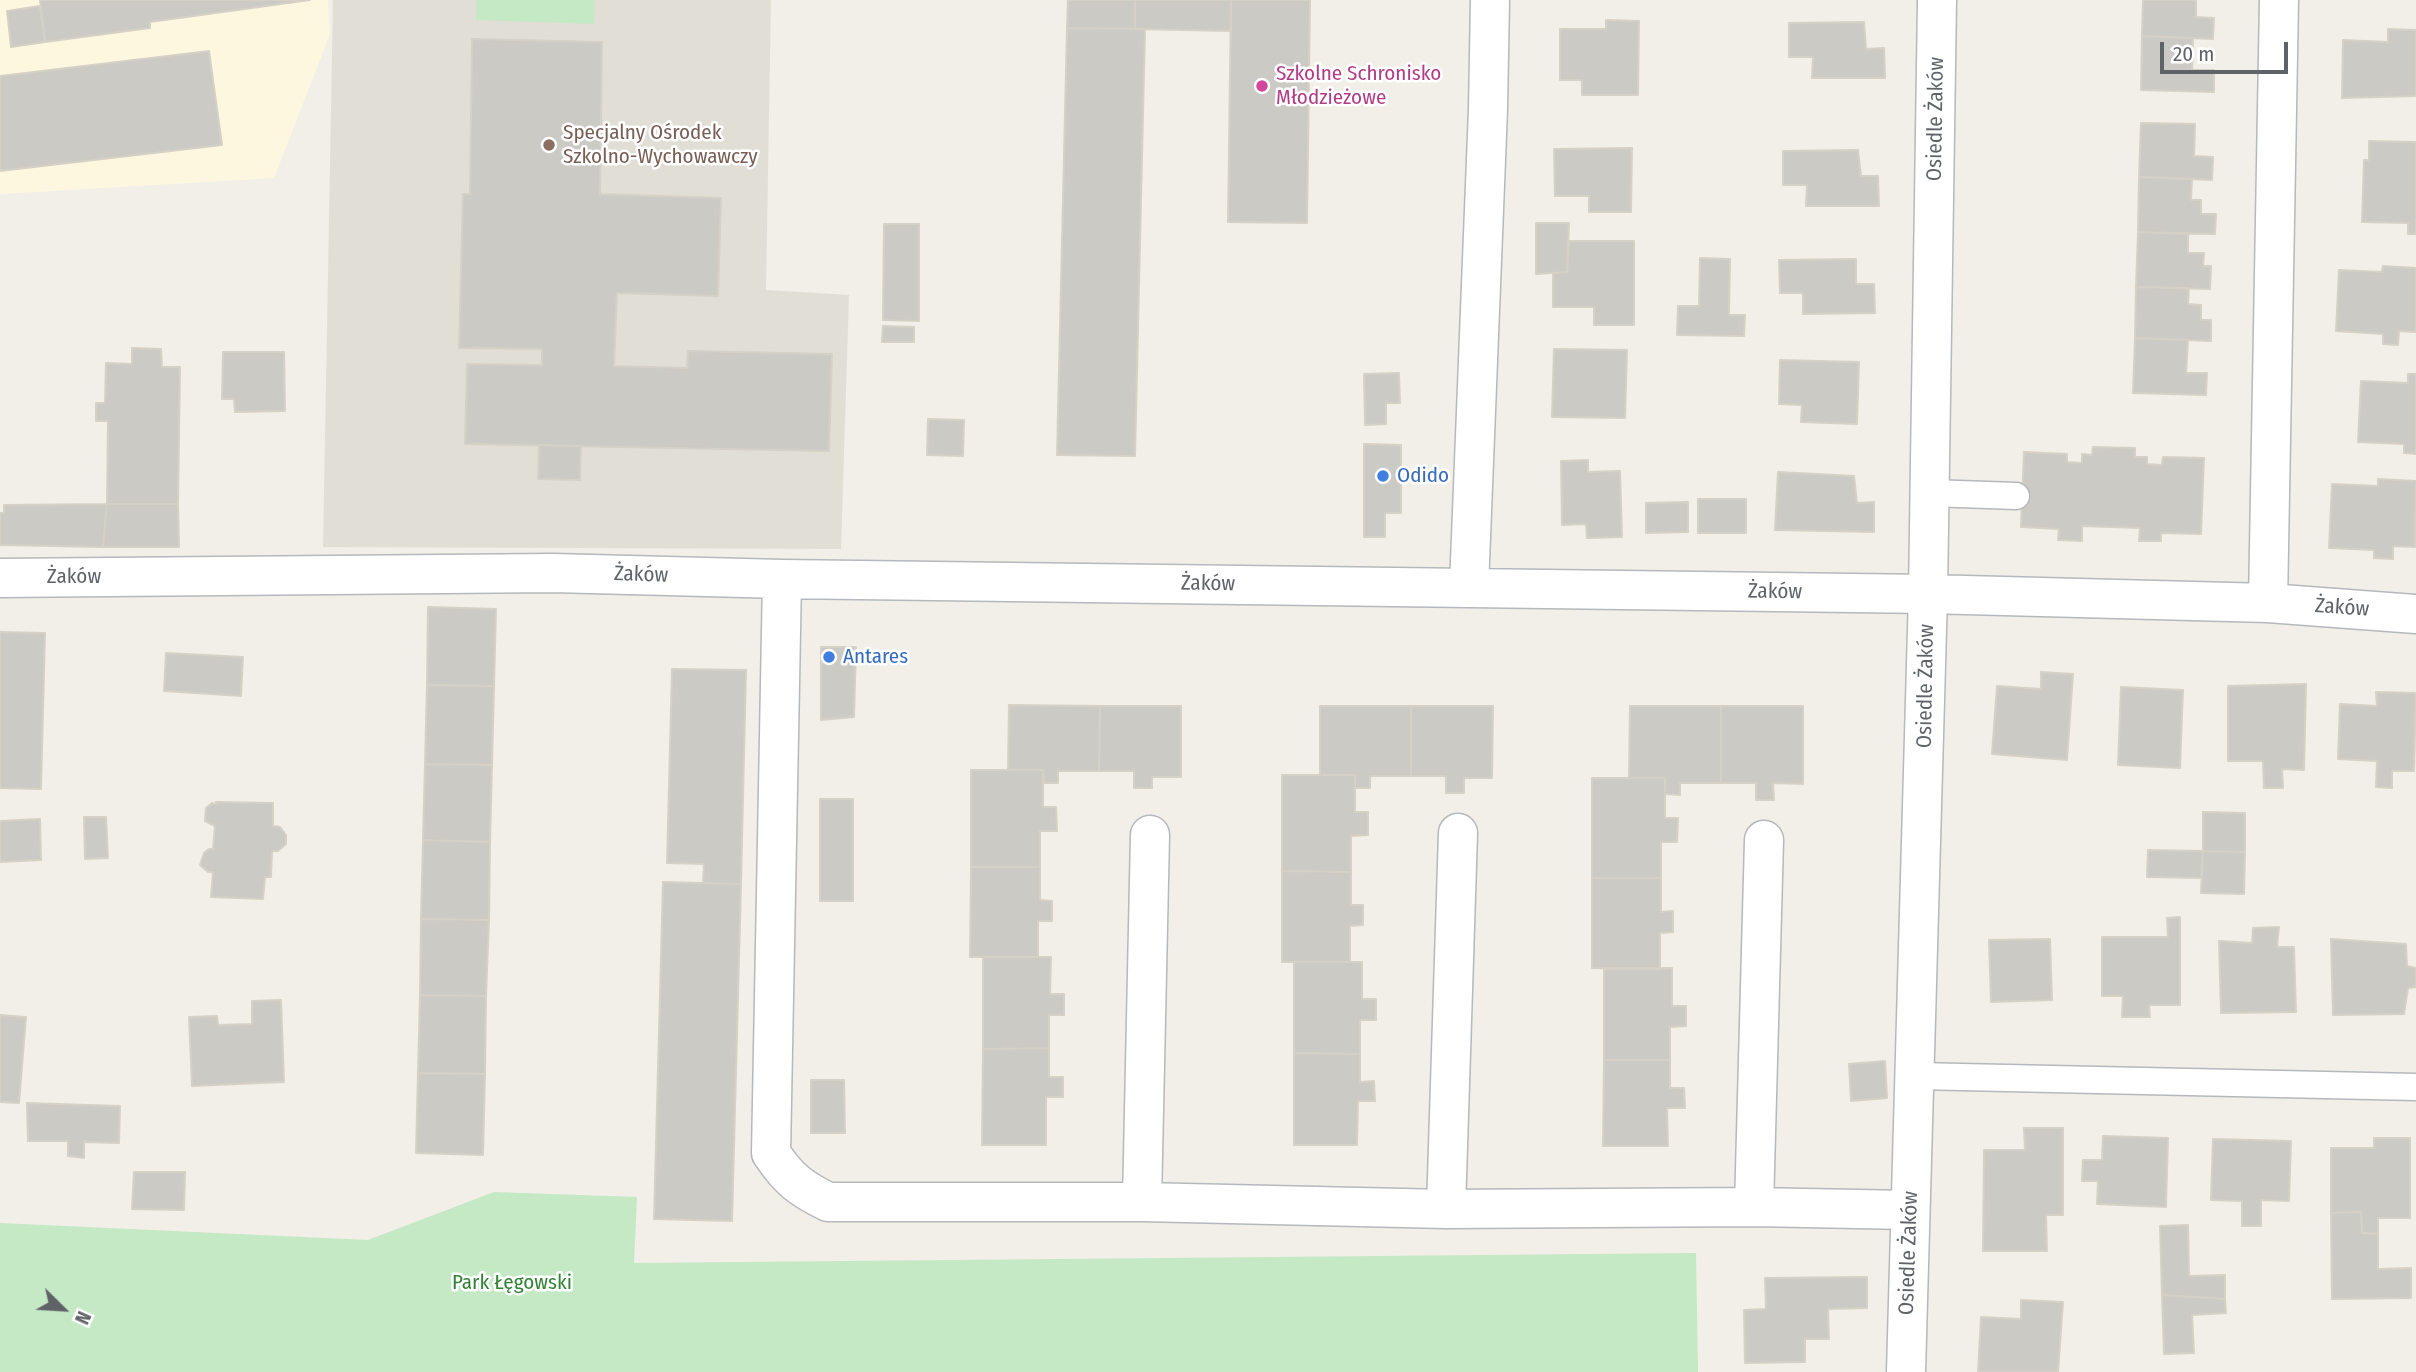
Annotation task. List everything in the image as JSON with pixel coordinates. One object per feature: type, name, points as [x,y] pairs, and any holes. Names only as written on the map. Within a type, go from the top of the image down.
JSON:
[{"type":"street","points":[[1469,587],[1490,0]]},
{"type":"street","name":"Osiedle Żaków","points":[[1906,1372],[1928,594],[1937,0]]},
{"type":"street","points":[[2268,603],[2279,0]]},
{"type":"street","name":"Żaków","points":[[0,578],[553,573],[782,579],[1928,594],[2268,603],[2416,614]]},
{"type":"street","points":[[782,579],[771,1153],[786,1177],[828,1202],[1142,1202],[1446,1209],[1909,1210]]},
{"type":"street","points":[[1446,1209],[1458,833]]},
{"type":"street","points":[[1142,1202],[1150,835]]},
{"type":"street","points":[[1754,1208],[1764,840]]},
{"type":"lane","points":[[1930,493],[2016,496]]},
{"type":"lane","points":[[1916,1076],[2416,1087]]},
{"type":"shaded area","points":[[0,0],[328,0],[330,34],[274,178],[0,194]]},
{"type":"shaded area","name":"Specjalny Ośrodek Szkolno-Wychowawczy","points":[[333,0],[771,0],[766,290],[849,295],[841,549],[323,547]]},
{"type":"green space","points":[[476,0],[595,0],[594,24],[476,20]]},
{"type":"green space","name":"Park Łęgowski","points":[[494,1192],[637,1197],[634,1263],[1696,1253],[1698,1372],[0,1372],[0,1223],[368,1240]]},
{"type":"building","points":[[40,0],[310,0],[150,22],[150,28],[45,42]]},
{"type":"building","points":[[1068,0],[1135,0],[1135,29],[1067,28]]},
{"type":"building","points":[[1135,0],[1231,0],[1231,31],[1135,29]]},
{"type":"building","points":[[1231,0],[1310,0],[1307,223],[1228,222]]},
{"type":"building","points":[[2143,0],[2196,0],[2196,17],[2214,18],[2213,39],[2142,36]]},
{"type":"building","points":[[40,6],[45,42],[11,47],[7,11]]},
{"type":"building","points":[[1606,20],[1639,21],[1638,95],[1582,95],[1582,80],[1560,80],[1560,29],[1606,29]]},
{"type":"building","points":[[1864,22],[1866,49],[1884,48],[1885,78],[1812,78],[1813,57],[1789,57],[1789,23]]},
{"type":"building","points":[[1067,28],[1145,29],[1135,456],[1057,455]]},
{"type":"building","points":[[2388,29],[2416,30],[2416,96],[2342,98],[2343,40],[2388,42]]},
{"type":"building","points":[[2142,36],[2193,38],[2192,70],[2214,70],[2214,92],[2141,90]]},
{"type":"building","points":[[472,39],[602,42],[600,194],[721,198],[718,296],[617,293],[614,366],[687,368],[688,351],[832,354],[829,451],[465,444],[467,364],[542,365],[542,349],[459,348],[463,194],[470,194]]},
{"type":"building","points":[[209,51],[222,145],[0,171],[0,76]]},
{"type":"building","points":[[2141,123],[2195,124],[2194,156],[2213,157],[2212,180],[2139,177]]},
{"type":"building","points":[[2369,141],[2416,142],[2416,234],[2408,234],[2408,223],[2362,222],[2364,160],[2369,160]]},
{"type":"building","points":[[1632,148],[1631,212],[1589,212],[1589,196],[1555,196],[1554,149]]},
{"type":"building","points":[[1858,150],[1861,176],[1878,176],[1879,206],[1806,206],[1807,185],[1783,185],[1783,151]]},
{"type":"building","points":[[2139,177],[2192,179],[2191,200],[2201,200],[2201,214],[2216,214],[2215,234],[2138,232]]},
{"type":"building","points":[[1536,223],[1569,223],[1567,272],[1536,274]]},
{"type":"building","points":[[884,224],[919,224],[919,321],[883,320]]},
{"type":"building","points":[[2138,232],[2188,234],[2188,253],[2204,253],[2203,266],[2211,266],[2210,289],[2136,287]]},
{"type":"building","points":[[1569,241],[1634,241],[1634,325],[1594,325],[1594,307],[1553,307],[1553,273],[1567,272]]},
{"type":"building","points":[[1700,258],[1730,259],[1729,315],[1745,315],[1744,336],[1677,335],[1678,306],[1699,306]]},
{"type":"building","points":[[1856,259],[1856,284],[1874,284],[1875,313],[1803,314],[1803,293],[1780,293],[1779,260]]},
{"type":"building","points":[[2383,266],[2416,268],[2416,332],[2399,331],[2398,345],[2383,344],[2383,334],[2336,331],[2339,270],[2382,272]]},
{"type":"building","points":[[2136,287],[2189,288],[2188,304],[2201,305],[2201,320],[2211,320],[2211,341],[2135,338]]},
{"type":"building","points":[[883,326],[914,327],[914,342],[882,342]]},
{"type":"building","points":[[2135,338],[2188,340],[2186,373],[2207,373],[2206,395],[2133,393]]},
{"type":"building","points":[[132,348],[161,349],[162,367],[180,367],[178,504],[107,504],[108,421],[96,421],[96,403],[105,403],[106,363],[132,364]]},
{"type":"building","points":[[1554,349],[1627,350],[1625,418],[1552,417]]},
{"type":"building","points":[[223,352],[284,352],[285,411],[235,412],[234,399],[222,399]]},
{"type":"building","points":[[1780,360],[1859,362],[1857,424],[1801,422],[1802,405],[1779,404]]},
{"type":"building","points":[[1399,373],[1400,403],[1386,403],[1386,424],[1365,425],[1364,374]]},
{"type":"building","points":[[2408,374],[2416,374],[2416,454],[2404,453],[2404,444],[2358,442],[2361,381],[2408,383]]},
{"type":"building","points":[[928,419],[964,420],[963,456],[927,455]]},
{"type":"building","points":[[1364,444],[1401,445],[1401,513],[1385,513],[1385,537],[1364,537]]},
{"type":"building","points":[[539,445],[581,446],[580,480],[538,479]]},
{"type":"building","points":[[2093,447],[2135,448],[2135,457],[2147,457],[2147,464],[2162,465],[2163,457],[2204,458],[2201,534],[2161,533],[2161,541],[2139,541],[2140,528],[2082,526],[2082,541],[2058,540],[2059,529],[2021,527],[2024,452],[2067,454],[2067,462],[2082,463],[2082,454],[2092,455]]},
{"type":"building","points":[[1588,460],[1588,472],[1620,471],[1622,537],[1587,538],[1586,524],[1562,525],[1561,461]]},
{"type":"building","points":[[1778,472],[1854,476],[1857,503],[1874,502],[1874,532],[1775,530]]},
{"type":"building","points":[[2378,479],[2416,481],[2415,547],[2393,546],[2393,559],[2374,558],[2374,550],[2329,548],[2332,484],[2378,486]]},
{"type":"building","points":[[1698,499],[1746,499],[1746,533],[1698,533]]},
{"type":"building","points":[[1688,502],[1688,532],[1646,533],[1646,503]]},
{"type":"building","points":[[107,504],[178,504],[179,547],[103,547]]},
{"type":"building","points":[[107,504],[103,547],[0,545],[0,513],[4,513],[4,505]]},
{"type":"building","points":[[428,607],[496,609],[494,686],[427,685]]},
{"type":"building","points":[[0,632],[45,633],[41,789],[0,788]]},
{"type":"building","points":[[821,647],[856,647],[854,717],[821,720]]},
{"type":"building","points":[[166,653],[243,657],[241,696],[164,691]]},
{"type":"building","points":[[672,669],[746,670],[741,884],[703,883],[704,864],[667,863]]},
{"type":"building","points":[[2041,672],[2073,674],[2067,760],[1992,754],[1997,686],[2041,689]]},
{"type":"building","points":[[2306,684],[2304,770],[2282,769],[2283,788],[2264,788],[2263,761],[2228,761],[2228,686]]},
{"type":"building","points":[[427,685],[494,686],[492,765],[425,764]]},
{"type":"building","points":[[2121,687],[2183,690],[2180,768],[2118,765]]},
{"type":"building","points":[[2376,692],[2416,693],[2414,771],[2392,771],[2392,788],[2376,787],[2377,761],[2338,759],[2340,704],[2377,706]]},
{"type":"building","points":[[1009,705],[1100,706],[1099,771],[1058,771],[1058,783],[1044,783],[1043,770],[1008,770]]},
{"type":"building","points":[[1100,706],[1181,706],[1181,777],[1152,777],[1152,788],[1134,788],[1134,771],[1099,771]]},
{"type":"building","points":[[1320,706],[1411,706],[1411,776],[1370,776],[1370,788],[1355,788],[1355,775],[1320,775]]},
{"type":"building","points":[[1411,706],[1493,706],[1492,778],[1464,778],[1464,793],[1446,793],[1446,776],[1411,776]]},
{"type":"building","points":[[1630,706],[1721,706],[1721,783],[1680,783],[1680,795],[1665,794],[1665,778],[1629,778]]},
{"type":"building","points":[[1721,706],[1803,706],[1803,784],[1773,783],[1774,800],[1756,800],[1756,783],[1721,783]]},
{"type":"building","points":[[425,764],[492,765],[490,842],[423,840]]},
{"type":"building","points":[[971,770],[1043,770],[1043,807],[1056,807],[1057,831],[1040,831],[1040,867],[971,867]]},
{"type":"building","points":[[1282,775],[1355,775],[1355,812],[1368,812],[1368,835],[1351,836],[1351,872],[1282,871]]},
{"type":"building","points":[[1592,778],[1665,778],[1665,818],[1678,818],[1677,842],[1661,842],[1661,878],[1592,878]]},
{"type":"building","points":[[820,799],[853,799],[853,901],[820,901]]},
{"type":"building","points":[[216,802],[273,803],[273,826],[280,827],[286,835],[286,844],[278,851],[272,851],[271,877],[265,877],[263,899],[211,897],[213,872],[208,872],[200,865],[204,853],[213,849],[215,826],[205,821],[206,808]]},
{"type":"building","points":[[2203,812],[2245,813],[2245,852],[2203,851]]},
{"type":"building","points":[[84,817],[106,817],[108,858],[85,859]]},
{"type":"building","points":[[40,819],[41,860],[0,862],[0,821]]},
{"type":"building","points":[[423,840],[490,842],[489,920],[421,919]]},
{"type":"building","points":[[2148,850],[2203,851],[2201,878],[2147,877]]},
{"type":"building","points":[[2203,851],[2245,852],[2244,894],[2201,893]]},
{"type":"building","points":[[971,867],[1040,867],[1040,900],[1052,901],[1052,921],[1038,921],[1038,957],[970,957]]},
{"type":"building","points":[[1282,871],[1351,872],[1351,905],[1363,905],[1363,925],[1350,926],[1350,962],[1282,962]]},
{"type":"building","points":[[1592,878],[1661,878],[1661,912],[1673,911],[1673,932],[1660,933],[1660,969],[1592,968]]},
{"type":"building","points":[[663,882],[741,884],[732,1221],[654,1219]]},
{"type":"building","points":[[2180,917],[2180,1005],[2149,1005],[2150,1017],[2122,1017],[2123,996],[2102,996],[2102,937],[2168,937],[2167,918]]},
{"type":"building","points":[[421,919],[489,920],[486,996],[420,995]]},
{"type":"building","points":[[2279,927],[2277,947],[2294,947],[2296,1012],[2221,1013],[2219,941],[2252,943],[2253,928]]},
{"type":"building","points":[[2050,939],[2052,1000],[1991,1002],[1989,940]]},
{"type":"building","points":[[2331,939],[2406,944],[2407,966],[2416,968],[2416,987],[2408,988],[2404,1014],[2333,1015]]},
{"type":"building","points":[[983,957],[1051,957],[1050,994],[1064,994],[1064,1015],[1049,1015],[1049,1048],[983,1049]]},
{"type":"building","points":[[1294,962],[1362,962],[1362,999],[1376,999],[1376,1020],[1360,1020],[1360,1054],[1294,1053]]},
{"type":"building","points":[[1672,968],[1672,1006],[1686,1006],[1686,1026],[1670,1027],[1670,1060],[1604,1060],[1604,969]]},
{"type":"building","points":[[420,995],[486,996],[485,1074],[418,1073]]},
{"type":"building","points":[[281,1000],[284,1082],[192,1086],[189,1017],[217,1016],[218,1025],[252,1024],[252,1001]]},
{"type":"building","points":[[0,1015],[26,1017],[19,1103],[0,1102]]},
{"type":"building","points":[[1049,1048],[1049,1077],[1063,1077],[1063,1097],[1046,1097],[1046,1145],[982,1145],[983,1049]]},
{"type":"building","points":[[1294,1053],[1360,1054],[1360,1082],[1374,1081],[1375,1101],[1358,1101],[1357,1145],[1294,1145]]},
{"type":"building","points":[[1604,1060],[1670,1060],[1670,1088],[1684,1088],[1685,1108],[1667,1108],[1668,1146],[1603,1146]]},
{"type":"building","points":[[1885,1061],[1887,1098],[1851,1101],[1849,1064]]},
{"type":"building","points":[[418,1073],[485,1074],[483,1155],[416,1153]]},
{"type":"building","points":[[811,1080],[844,1080],[845,1133],[811,1133]]},
{"type":"building","points":[[27,1103],[120,1106],[119,1143],[84,1142],[84,1158],[68,1156],[68,1141],[28,1141]]},
{"type":"building","points":[[2024,1128],[2063,1128],[2063,1215],[2046,1215],[2047,1251],[1983,1251],[1984,1150],[2025,1150]]},
{"type":"building","points":[[2103,1136],[2168,1138],[2166,1207],[2097,1204],[2098,1181],[2082,1181],[2083,1160],[2102,1160]]},
{"type":"building","points":[[2374,1138],[2410,1138],[2410,1218],[2378,1218],[2378,1234],[2362,1233],[2361,1212],[2331,1213],[2331,1148],[2374,1148]]},
{"type":"building","points":[[2213,1139],[2291,1141],[2289,1201],[2261,1200],[2261,1226],[2242,1226],[2242,1201],[2211,1200]]},
{"type":"building","points":[[134,1172],[185,1172],[184,1210],[132,1209]]},
{"type":"building","points":[[2361,1212],[2362,1233],[2378,1234],[2378,1269],[2411,1268],[2411,1298],[2332,1299],[2331,1213]]},
{"type":"building","points":[[2188,1225],[2189,1276],[2225,1275],[2225,1299],[2162,1295],[2160,1226]]},
{"type":"building","points":[[1867,1277],[1867,1308],[1828,1309],[1829,1339],[1805,1339],[1805,1362],[1745,1363],[1744,1310],[1766,1309],[1765,1278]]},
{"type":"building","points":[[2162,1295],[2225,1299],[2226,1313],[2192,1315],[2194,1353],[2164,1354]]},
{"type":"building","points":[[2021,1300],[2063,1302],[2058,1372],[1978,1372],[1981,1317],[2021,1319]]},
{"type":"place","name":"Szkolne Schronisko Młodzieżowe","points":[[1262,86]]},
{"type":"place","name":"Specjalny Ośrodek Szkolno-Wychowawczy","points":[[549,145]]},
{"type":"place","name":"Odido","points":[[1383,476]]},
{"type":"place","name":"Antares","points":[[829,657]]}]
